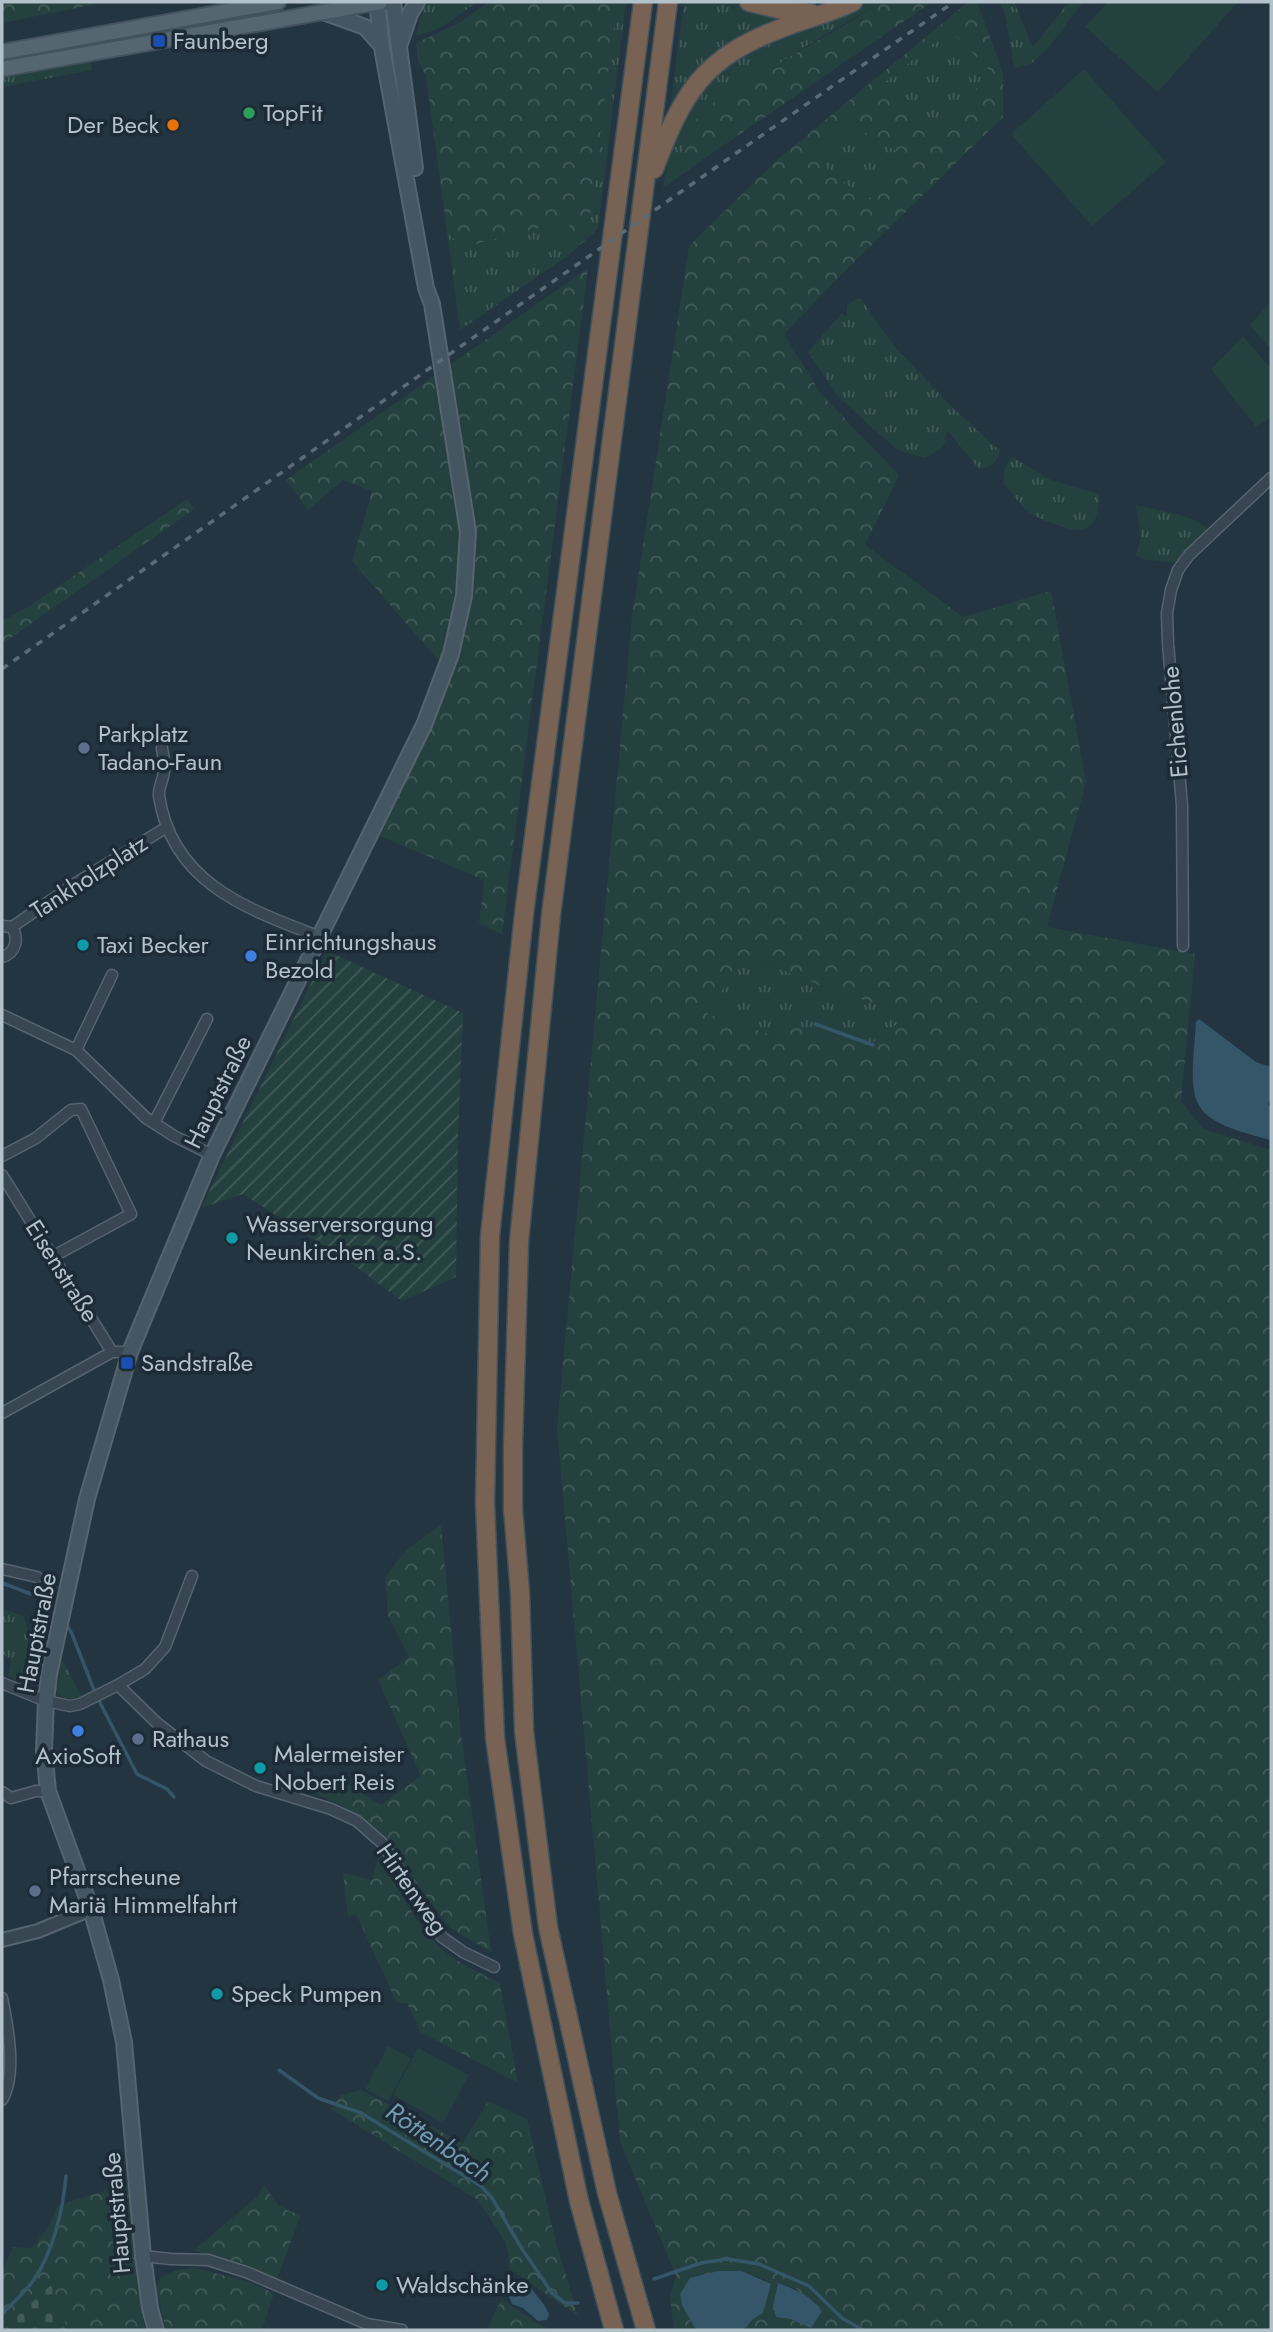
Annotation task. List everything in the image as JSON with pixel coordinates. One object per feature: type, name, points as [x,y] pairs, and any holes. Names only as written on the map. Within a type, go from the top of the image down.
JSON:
[{"type":"highway","points":[[614,2330],[579,2201],[523,1934],[495,1738],[485,1503],[490,1236],[494,1196],[524,914],[643,2]]},
{"type":"highway","points":[[646,2330],[607,2193],[548,1927],[524,1731],[520,1592],[513,1509],[519,1255],[551,915],[668,2]]},
{"type":"highway","points":[[749,2],[791,12],[829,12]]},
{"type":"highway","points":[[642,202],[682,103],[714,64],[743,44],[853,2]]},
{"type":"main road","points":[[2,52],[278,2]]},
{"type":"main road","points":[[2,69],[378,2],[382,47],[426,288],[432,304]]},
{"type":"main road","points":[[393,2],[421,213],[434,283],[432,304]]},
{"type":"main road","points":[[398,51],[410,14],[418,2]]},
{"type":"main road","points":[[324,12],[365,27],[382,47]]},
{"type":"main road","name":"Hauptstraße","points":[[156,2330],[142,2256],[124,2042],[111,1980],[91,1909],[48,1791],[44,1750],[46,1701],[58,1628],[88,1499],[130,1352],[212,1155],[424,725],[451,654],[464,596],[468,532],[432,304]]},
{"type":"street","name":"Eichenlohe","points":[[1183,946],[1182,805],[1167,613],[1178,570],[1189,555],[1271,478]]},
{"type":"street","points":[[162,748],[165,769],[158,793],[167,827],[183,859],[212,885],[233,899],[275,920],[320,937]]},
{"type":"street","name":"Tankholzplatz","points":[[2,957],[12,952],[16,943],[17,935],[7,927],[167,827]]},
{"type":"street","points":[[76,1050],[113,975]]},
{"type":"street","points":[[2,1015],[76,1050],[154,1124],[212,1155]]},
{"type":"street","points":[[154,1124],[207,1019]]},
{"type":"street","points":[[2,1156],[36,1138],[71,1110],[81,1109],[100,1146],[131,1214],[52,1257]]},
{"type":"street","name":"Eisenstraße","points":[[2,1175],[112,1352]]},
{"type":"street","points":[[2,1413],[112,1352],[130,1352]]},
{"type":"street","points":[[2,1569],[37,1577]]},
{"type":"street","points":[[2,1683],[62,1706],[80,1704],[118,1685],[145,1669],[165,1647],[192,1576]]},
{"type":"street","name":"Hirtenweg","points":[[118,1685],[157,1723],[206,1761],[256,1786],[331,1809],[358,1821],[382,1843],[442,1937],[463,1952],[494,1967]]},
{"type":"street","points":[[2,1792],[11,1798],[36,1791],[48,1791]]},
{"type":"street","points":[[2,1940],[38,1931],[91,1909]]},
{"type":"street","points":[[2,1998],[10,2063],[8,2090],[2,2100]]},
{"type":"street","points":[[142,2256],[208,2260],[246,2272],[367,2324],[402,2330]]},
{"type":"green space","points":[[2,2],[106,2],[2,23]]},
{"type":"green space","points":[[430,2],[477,2],[441,27],[416,35],[424,6]]},
{"type":"green space","points":[[489,2],[617,2],[587,239],[566,257],[570,220],[463,247],[447,232],[426,76],[418,61],[416,43],[459,23]]},
{"type":"green space","points":[[617,2],[626,2],[598,229],[587,239]]},
{"type":"green space","points":[[684,2],[735,2],[744,7],[795,18],[768,27],[670,110]]},
{"type":"green space","points":[[866,2],[881,2],[791,55],[681,156],[698,163],[663,188],[674,129],[704,78],[744,49],[853,10]]},
{"type":"green space","points":[[881,2],[932,2],[698,163],[681,156],[686,133],[699,116],[720,97]]},
{"type":"green space","points":[[968,2],[977,2],[1003,73],[1003,117],[784,334],[821,394],[899,475],[865,545],[963,617],[1051,591],[1086,782],[1047,927],[1195,954],[1181,1101],[1203,1129],[1271,1150],[1271,2330],[744,2330],[752,2320],[763,2313],[766,2280],[742,2271],[718,2271],[682,2305],[696,2330],[674,2330],[670,2296],[676,2276],[620,2142],[557,1428],[632,617],[689,246],[776,161]],"holes":[[[950,30],[991,72],[935,135],[885,82]],[[854,126],[902,154],[871,200],[834,177],[822,162],[822,145],[833,135]],[[745,954],[831,990],[890,1008],[905,1018],[868,1046],[815,1034],[782,1020],[776,1036],[707,1014]],[[778,2283],[797,2289],[811,2327],[776,2316]]]},
{"type":"green space","points":[[1000,2],[1014,2],[1033,47],[1069,2],[1083,2],[1049,47],[1031,64],[1014,68],[1006,18]]},
{"type":"green space","points":[[1108,2],[1238,2],[1158,92],[1085,27]]},
{"type":"green space","points":[[950,29],[991,72],[935,136],[884,82]]},
{"type":"green space","points":[[91,62],[92,70],[2,87],[2,78]]},
{"type":"green space","points":[[1084,69],[1166,162],[1092,226],[1011,134]]},
{"type":"green space","points":[[854,126],[902,154],[871,200],[834,177],[822,162],[821,145],[832,135]]},
{"type":"green space","points":[[570,219],[566,257],[460,330],[447,232],[463,246]]},
{"type":"green space","points":[[588,268],[502,934],[479,924],[484,880],[380,836],[451,675],[352,561],[372,491],[343,480],[308,510],[286,480]]},
{"type":"green space","points":[[856,299],[861,299],[894,346],[954,409],[1000,451],[993,463],[979,469],[947,430],[942,448],[925,458],[898,450],[838,396],[808,352],[842,313],[847,317],[847,306]]},
{"type":"green space","points":[[1271,301],[1271,350],[1250,325]]},
{"type":"green space","points":[[1243,336],[1271,369],[1271,417],[1256,427],[1211,369]]},
{"type":"green space","points":[[1012,457],[1051,480],[1099,494],[1096,516],[1089,527],[1065,528],[1029,512],[1003,483],[1005,467]]},
{"type":"green space","points":[[187,499],[194,509],[2,644],[2,621],[28,607]]},
{"type":"green space","points":[[1136,505],[1180,515],[1196,521],[1205,527],[1206,531],[1181,554],[1177,563],[1141,559],[1136,555],[1141,538]]},
{"type":"green space","points":[[327,951],[463,1013],[456,1277],[402,1301],[356,1267],[243,1194],[201,1208]]},
{"type":"green space","points":[[744,954],[831,990],[890,1008],[905,1018],[868,1047],[815,1034],[783,1020],[777,1036],[706,1014]]},
{"type":"green space","points":[[441,1525],[460,1726],[491,1952],[450,1928],[378,1832],[340,1804],[305,1790],[334,1776],[381,1805],[421,1776],[378,1680],[409,1657],[388,1615],[385,1577],[406,1550]]},
{"type":"green space","points":[[2,1609],[23,1616],[34,1647],[46,1653],[40,1680],[33,1684],[21,1683],[8,1675],[11,1660],[2,1653]]},
{"type":"green space","points":[[61,1657],[81,1697],[63,1698],[56,1690]]},
{"type":"green space","points":[[379,1855],[416,1918],[433,1940],[456,1960],[500,1984],[518,2083],[420,2032],[407,2003],[397,2003],[356,1914],[348,1916],[343,1873],[372,1880]]},
{"type":"green space","points":[[388,2046],[411,2058],[388,2101],[365,2089]]},
{"type":"green space","points":[[418,2048],[469,2075],[443,2123],[393,2095]]},
{"type":"green space","points":[[361,2090],[463,2143],[488,2101],[527,2119],[556,2243],[578,2316],[510,2269],[506,2243],[478,2200],[331,2109],[341,2095]]},
{"type":"green space","points":[[128,2184],[137,2285],[145,2330],[68,2330],[51,2286],[2,2330],[2,2271],[13,2247],[32,2248],[49,2226],[58,2205]]},
{"type":"green space","points":[[264,2185],[278,2205],[300,2216],[277,2280],[242,2263],[194,2250],[258,2196]]},
{"type":"green space","points":[[195,2268],[246,2281],[274,2293],[262,2330],[166,2330],[156,2288],[160,2278],[175,2270]]},
{"type":"green space","points":[[51,2285],[68,2330],[2,2330]]},
{"type":"green space","points":[[501,2299],[548,2330],[487,2330]]},
{"type":"water","points":[[1199,1019],[1256,1062],[1271,1067],[1271,1095],[1268,1104],[1271,1109],[1271,1140],[1221,1124],[1207,1115],[1198,1104],[1193,1072],[1196,1022]]},
{"type":"water","points":[[718,2271],[742,2271],[771,2284],[763,2313],[752,2320],[744,2330],[696,2330],[682,2305],[680,2294],[690,2278]]},
{"type":"water","points":[[528,2283],[547,2310],[547,2320],[538,2321],[523,2308],[512,2304],[509,2297],[516,2284]]},
{"type":"water","points":[[778,2283],[802,2294],[822,2311],[811,2328],[791,2319],[776,2317],[773,2306]]},
{"type":"waterway","points":[[815,1024],[873,1045]]},
{"type":"waterway","name":"Röttenbach","points":[[2,1583],[47,1600],[52,1605]]},
{"type":"waterway","name":"Röttenbach","points":[[67,1625],[96,1695],[137,1774],[167,1789],[174,1797]]},
{"type":"waterway","name":"Röttenbach","points":[[279,2070],[318,2098],[361,2113],[481,2186],[492,2198],[552,2293],[565,2303],[578,2303]]},
{"type":"waterway","points":[[2,2314],[33,2281],[46,2258],[60,2217],[66,2176]]},
{"type":"waterway","name":"Röttenbach","points":[[654,2279],[701,2263],[727,2259],[759,2264],[809,2286],[842,2318],[863,2330]]},
{"type":"railway","points":[[2,669],[954,2]]},
{"type":"place","name":"Faunberg","points":[[159,41]]},
{"type":"place","name":"TopFit","points":[[249,113]]},
{"type":"place","name":"Der Beck","points":[[173,125]]},
{"type":"place","name":"Parkplatz Tadano-Faun","points":[[84,748]]},
{"type":"place","name":"Taxi Becker","points":[[83,945]]},
{"type":"place","name":"Einrichtungshaus Bezold","points":[[251,956]]},
{"type":"place","name":"Wasserversorgung Neunkirchen a.S.","points":[[232,1238]]},
{"type":"place","name":"Sandstraße","points":[[127,1363]]},
{"type":"place","name":"AxioSoft","points":[[78,1731]]},
{"type":"place","name":"Rathaus","points":[[138,1739]]},
{"type":"place","name":"Malermeister Nobert Reis","points":[[260,1768]]},
{"type":"place","name":"Pfarrscheune Mariä Himmelfahrt","points":[[35,1891]]},
{"type":"place","name":"Speck Pumpen","points":[[217,1994]]},
{"type":"place","name":"Waldschänke","points":[[382,2285]]}]
